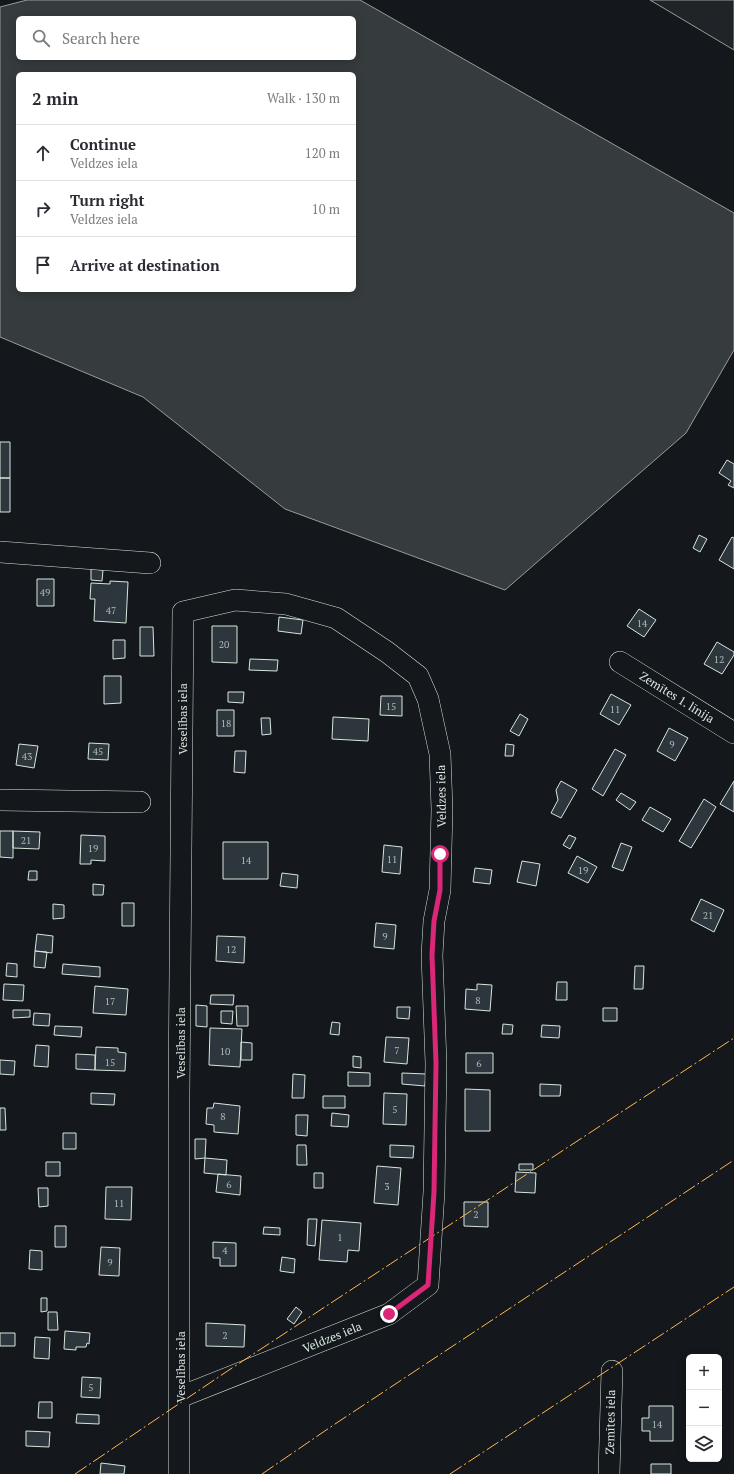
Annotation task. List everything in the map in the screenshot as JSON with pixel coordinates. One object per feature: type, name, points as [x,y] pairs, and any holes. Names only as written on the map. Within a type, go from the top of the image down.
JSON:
[{"type":"street","points":[[0,552],[150,563]]},
{"type":"street","name":"Veldzes iela","points":[[180,1397],[389,1314],[428,1285],[434,1192],[436,1063],[432,955],[434,921],[440,890],[442,809],[440,754],[428,699],[418,676],[387,652],[336,618],[286,604],[235,600],[183,612]]},
{"type":"street","name":"Veselības iela","points":[[179,1474],[183,612]]},
{"type":"street","name":"Zemītes 1. līnija","points":[[620,662],[734,733]]},
{"type":"street","points":[[0,800],[140,802]]},
{"type":"street","name":"Zemītes iela","points":[[609,1474],[612,1370]]},
{"type":"shaded area","points":[[27,0],[360,0],[734,213],[734,350],[686,433],[505,590],[285,509],[143,397],[0,337],[0,7]]},
{"type":"shaded area","points":[[650,0],[734,0],[734,50]]},
{"type":"building","points":[[0,442],[10,442],[10,478],[0,478]]},
{"type":"building","points":[[727,460],[734,464],[734,488],[728,485],[731,481],[719,473]]},
{"type":"building","points":[[0,478],[10,478],[10,512],[0,512]]},
{"type":"building","points":[[699,535],[707,539],[700,552],[693,548]]},
{"type":"building","points":[[732,537],[734,538],[734,569],[719,560]]},
{"type":"building","points":[[91,569],[103,570],[102,581],[91,580]]},
{"type":"building","points":[[37,579],[54,579],[54,606],[37,606]]},
{"type":"building","points":[[110,581],[128,582],[126,623],[94,621],[95,599],[90,599],[91,583],[110,584]]},
{"type":"building","points":[[639,609],[656,620],[644,637],[627,626]]},
{"type":"building","points":[[279,617],[303,620],[301,634],[278,631]]},
{"type":"building","points":[[212,626],[237,626],[237,663],[212,662]]},
{"type":"building","points":[[140,627],[153,627],[154,656],[140,656]]},
{"type":"building","points":[[113,640],[125,640],[125,658],[113,659]]},
{"type":"building","points":[[717,642],[734,652],[734,655],[722,674],[704,664]]},
{"type":"building","points":[[250,659],[278,660],[277,671],[249,670]]},
{"type":"building","points":[[104,676],[121,676],[121,703],[104,704]]},
{"type":"building","points":[[228,692],[244,692],[243,703],[228,702]]},
{"type":"building","points":[[611,694],[631,705],[619,725],[600,714]]},
{"type":"building","points":[[381,696],[402,696],[402,716],[380,715]]},
{"type":"building","points":[[217,710],[234,710],[234,736],[217,736]]},
{"type":"building","points":[[520,714],[528,719],[519,736],[510,731]]},
{"type":"building","points":[[333,717],[369,719],[368,741],[332,739]]},
{"type":"building","points":[[261,718],[270,718],[271,734],[262,735]]},
{"type":"building","points":[[669,728],[688,738],[675,761],[657,751]]},
{"type":"building","points":[[89,743],[109,744],[108,760],[88,759]]},
{"type":"building","points":[[19,744],[38,746],[34,768],[16,765]]},
{"type":"building","points":[[506,744],[514,745],[513,756],[505,756]]},
{"type":"building","points":[[615,749],[626,755],[603,796],[592,789]]},
{"type":"building","points":[[235,751],[246,751],[245,773],[234,772]]},
{"type":"building","points":[[561,781],[577,790],[561,818],[551,813],[558,800],[556,790]]},
{"type":"building","points":[[734,781],[734,812],[720,804]]},
{"type":"building","points":[[621,793],[636,802],[630,810],[616,800]]},
{"type":"building","points":[[704,799],[716,807],[691,848],[679,841]]},
{"type":"building","points":[[650,807],[671,819],[663,832],[642,820]]},
{"type":"building","points":[[0,831],[13,831],[13,858],[0,857]]},
{"type":"building","points":[[13,831],[40,832],[39,849],[13,848]]},
{"type":"building","points":[[81,835],[105,836],[105,861],[91,860],[91,864],[80,864]]},
{"type":"building","points":[[569,835],[576,838],[570,849],[563,845]]},
{"type":"building","points":[[223,842],[268,842],[268,879],[223,879]]},
{"type":"building","points":[[621,843],[632,847],[623,871],[612,867]]},
{"type":"building","points":[[384,845],[402,847],[400,874],[382,872]]},
{"type":"building","points":[[577,856],[597,867],[588,883],[568,873]]},
{"type":"building","points":[[522,861],[540,864],[536,886],[517,882]]},
{"type":"building","points":[[475,868],[492,870],[490,884],[473,882]]},
{"type":"building","points":[[29,871],[37,871],[37,880],[28,880]]},
{"type":"building","points":[[282,873],[298,875],[297,888],[280,886]]},
{"type":"building","points":[[93,884],[104,885],[103,895],[93,895]]},
{"type":"building","points":[[701,899],[724,910],[714,932],[691,920]]},
{"type":"building","points":[[122,903],[134,903],[134,926],[122,926]]},
{"type":"building","points":[[53,904],[64,905],[64,918],[53,919]]},
{"type":"building","points":[[376,923],[396,925],[394,949],[374,947]]},
{"type":"building","points":[[37,934],[53,936],[52,953],[35,951]]},
{"type":"building","points":[[217,936],[245,937],[244,963],[216,961]]},
{"type":"building","points":[[35,951],[47,952],[45,968],[34,967]]},
{"type":"building","points":[[7,963],[17,964],[17,977],[6,976]]},
{"type":"building","points":[[63,964],[100,967],[100,977],[62,974]]},
{"type":"building","points":[[635,966],[644,966],[643,989],[634,989]]},
{"type":"building","points":[[557,982],[567,982],[567,1000],[556,1000]]},
{"type":"building","points":[[4,984],[24,985],[23,1001],[3,1000]]},
{"type":"building","points":[[477,984],[492,985],[490,1011],[465,1009],[466,989],[477,990]]},
{"type":"building","points":[[95,986],[128,989],[126,1015],[93,1013]]},
{"type":"building","points":[[211,995],[234,995],[233,1005],[210,1004]]},
{"type":"building","points":[[196,1005],[207,1006],[207,1027],[196,1026]]},
{"type":"building","points":[[236,1006],[248,1006],[248,1026],[237,1026]]},
{"type":"building","points":[[397,1007],[410,1007],[409,1019],[397,1018]]},
{"type":"building","points":[[603,1008],[617,1008],[617,1021],[603,1021]]},
{"type":"building","points":[[13,1010],[30,1010],[30,1017],[13,1018]]},
{"type":"building","points":[[221,1011],[233,1011],[232,1024],[221,1023]]},
{"type":"building","points":[[34,1013],[50,1014],[49,1026],[33,1025]]},
{"type":"building","points":[[332,1022],[340,1023],[339,1035],[330,1034]]},
{"type":"building","points":[[503,1024],[513,1025],[512,1034],[502,1034]]},
{"type":"building","points":[[542,1025],[560,1026],[559,1038],[541,1037]]},
{"type":"building","points":[[55,1026],[82,1027],[81,1037],[54,1035]]},
{"type":"building","points":[[210,1028],[242,1029],[240,1067],[209,1065]]},
{"type":"building","points":[[386,1037],[409,1038],[407,1064],[384,1062]]},
{"type":"building","points":[[241,1042],[252,1043],[252,1060],[241,1060]]},
{"type":"building","points":[[36,1045],[49,1046],[48,1067],[34,1066]]},
{"type":"building","points":[[96,1047],[118,1048],[118,1052],[126,1053],[125,1071],[95,1070]]},
{"type":"building","points":[[466,1053],[493,1053],[493,1073],[466,1073]]},
{"type":"building","points":[[76,1054],[95,1055],[95,1070],[76,1069]]},
{"type":"building","points":[[353,1056],[361,1057],[361,1068],[353,1067]]},
{"type":"building","points":[[0,1060],[15,1061],[14,1075],[0,1074]]},
{"type":"building","points":[[348,1072],[370,1073],[370,1086],[348,1086]]},
{"type":"building","points":[[402,1073],[426,1074],[425,1086],[402,1084]]},
{"type":"building","points":[[293,1074],[305,1075],[304,1098],[292,1098]]},
{"type":"building","points":[[540,1084],[561,1085],[560,1096],[540,1096]]},
{"type":"building","points":[[465,1089],[490,1090],[490,1131],[465,1131]]},
{"type":"building","points":[[91,1093],[115,1094],[114,1105],[91,1104]]},
{"type":"building","points":[[384,1093],[407,1094],[406,1125],[383,1124]]},
{"type":"building","points":[[323,1096],[345,1096],[345,1108],[323,1108]]},
{"type":"building","points":[[214,1103],[240,1106],[238,1134],[214,1132],[214,1125],[206,1124],[207,1108],[213,1108]]},
{"type":"building","points":[[0,1108],[5,1108],[6,1130],[0,1130]]},
{"type":"building","points":[[332,1113],[349,1115],[348,1127],[331,1126]]},
{"type":"building","points":[[296,1115],[308,1115],[307,1136],[296,1135]]},
{"type":"building","points":[[63,1133],[76,1133],[76,1149],[63,1149]]},
{"type":"building","points":[[195,1139],[206,1139],[205,1158],[195,1159]]},
{"type":"building","points":[[297,1145],[306,1145],[307,1165],[297,1165]]},
{"type":"building","points":[[390,1145],[414,1146],[413,1158],[390,1157]]},
{"type":"building","points":[[205,1158],[227,1160],[226,1175],[204,1173]]},
{"type":"building","points":[[46,1162],[60,1162],[60,1176],[46,1176]]},
{"type":"building","points":[[519,1164],[533,1164],[533,1170],[519,1170]]},
{"type":"building","points":[[377,1166],[401,1168],[398,1205],[374,1203]]},
{"type":"building","points":[[516,1172],[536,1173],[535,1193],[515,1192]]},
{"type":"building","points":[[314,1173],[323,1173],[323,1188],[314,1188]]},
{"type":"building","points":[[218,1174],[241,1176],[240,1195],[216,1192]]},
{"type":"building","points":[[106,1187],[132,1187],[131,1220],[105,1219]]},
{"type":"building","points":[[38,1188],[48,1188],[48,1206],[39,1207]]},
{"type":"building","points":[[464,1202],[488,1202],[488,1227],[464,1226]]},
{"type":"building","points":[[308,1219],[317,1219],[315,1246],[307,1245]]},
{"type":"building","points":[[322,1220],[361,1223],[359,1251],[348,1250],[347,1262],[319,1260]]},
{"type":"building","points":[[55,1226],[66,1226],[66,1247],[55,1247]]},
{"type":"building","points":[[264,1227],[280,1228],[280,1235],[263,1234]]},
{"type":"building","points":[[213,1242],[236,1243],[236,1266],[220,1266],[220,1258],[213,1258]]},
{"type":"building","points":[[101,1247],[120,1248],[119,1276],[99,1275]]},
{"type":"building","points":[[30,1250],[42,1251],[42,1270],[29,1269]]},
{"type":"building","points":[[282,1257],[295,1259],[294,1273],[280,1271]]},
{"type":"building","points":[[41,1298],[47,1298],[47,1311],[41,1312]]},
{"type":"building","points":[[296,1307],[302,1312],[294,1324],[287,1319]]},
{"type":"building","points":[[48,1312],[57,1312],[58,1330],[48,1330]]},
{"type":"building","points":[[206,1323],[245,1325],[244,1347],[206,1346]]},
{"type":"building","points":[[65,1331],[90,1333],[89,1344],[87,1343],[86,1347],[76,1347],[76,1350],[64,1349]]},
{"type":"building","points":[[0,1333],[15,1333],[15,1346],[0,1346]]},
{"type":"building","points":[[35,1337],[50,1338],[49,1359],[34,1358]]},
{"type":"building","points":[[82,1377],[101,1378],[100,1398],[81,1397]]},
{"type":"building","points":[[39,1402],[52,1402],[52,1418],[38,1418]]},
{"type":"building","points":[[649,1406],[673,1406],[673,1441],[650,1441],[650,1431],[642,1431],[642,1418],[649,1418]]},
{"type":"building","points":[[77,1414],[99,1415],[99,1424],[76,1423]]},
{"type":"building","points":[[26,1431],[50,1432],[49,1447],[26,1446]]},
{"type":"building","points":[[101,1463],[125,1466],[124,1474],[100,1474]]},
{"type":"building","points":[[651,1464],[671,1464],[671,1474],[651,1474]]},
{"type":"power","points":[[75,1474],[229,1370],[734,1038]]},
{"type":"power","points":[[262,1474],[734,1160]]},
{"type":"power","points":[[450,1474],[734,1287]]},
{"type":"route","points":[[389,1314],[428,1285],[434,1192],[436,1063],[432,955],[434,921],[440,890],[440,854]]}]
